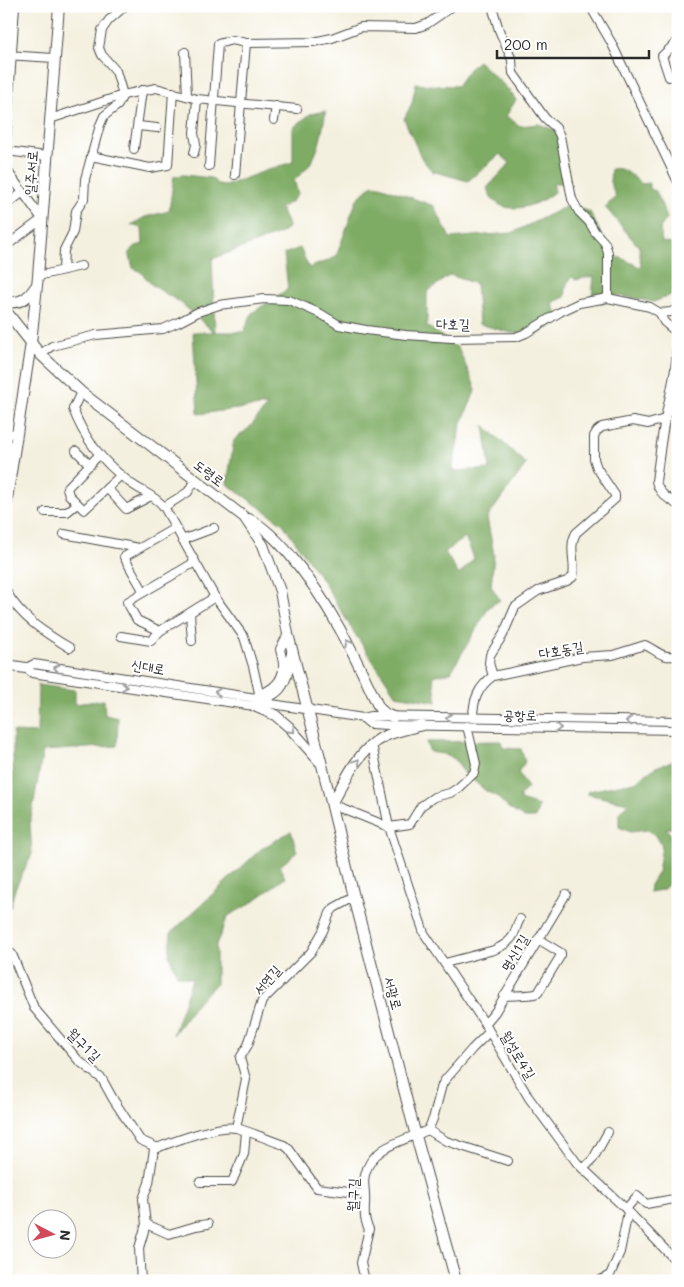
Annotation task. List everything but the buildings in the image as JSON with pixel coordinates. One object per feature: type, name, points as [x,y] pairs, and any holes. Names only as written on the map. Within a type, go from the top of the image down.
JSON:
[{"type":"main road","name":"일주서로","points":[[6,505],[12,433],[31,343],[58,6]]},
{"type":"main road","points":[[6,302],[22,301],[31,294],[37,281]]},
{"type":"main road","name":"도령로","points":[[8,315],[40,354],[81,392],[244,517],[257,534],[269,557],[280,591],[288,634],[309,711]]},
{"type":"main road","points":[[244,517],[264,529],[282,545],[317,589],[347,642],[379,708],[393,717]]},
{"type":"main road","points":[[293,650],[288,676],[274,694],[258,703],[290,727],[322,765]]},
{"type":"main road","name":"신대로","points":[[6,665],[26,668]]},
{"type":"main road","name":"서광로","points":[[309,711],[354,897],[456,1281]]},
{"type":"main road","points":[[332,804],[359,758],[372,744],[398,731],[422,725]]},
{"type":"street","points":[[6,144],[9,56],[15,6]]},
{"type":"street","points":[[63,270],[64,250],[73,232],[76,211],[84,199],[91,156],[104,116],[118,105],[123,94],[116,71],[102,55],[100,48],[102,30],[109,20],[125,6]]},
{"type":"street","points":[[209,166],[218,44],[232,40],[246,43],[313,42],[332,38],[361,27],[416,28],[428,24],[453,6]]},
{"type":"street","points":[[492,6],[499,30],[512,60],[512,73],[533,102],[556,128],[560,136],[572,198],[579,212],[606,242],[608,253],[608,298]]},
{"type":"street","points":[[590,6],[611,42],[678,182]]},
{"type":"street","points":[[669,77],[662,56],[678,41]]},
{"type":"street","points":[[235,175],[246,43]]},
{"type":"street","points":[[185,52],[187,96]]},
{"type":"street","points":[[9,56],[54,58]]},
{"type":"street","points":[[50,119],[123,94],[156,88],[197,99],[297,108]]},
{"type":"street","points":[[134,149],[142,90]]},
{"type":"street","points":[[91,156],[150,168],[168,165],[173,92]]},
{"type":"street","points":[[194,153],[196,145],[194,133],[197,99]]},
{"type":"street","points":[[274,120],[276,106]]},
{"type":"street","points":[[138,126],[157,128]]},
{"type":"street","points":[[6,152],[46,156]]},
{"type":"street","points":[[6,169],[42,219],[6,246]]},
{"type":"street","points":[[6,205],[22,193]]},
{"type":"street","points":[[37,281],[63,270],[81,266]]},
{"type":"street","name":"다호길","points":[[40,354],[52,346],[96,335],[163,329],[205,310],[264,299],[289,300],[321,314],[339,325],[406,335],[451,338],[516,337],[579,303],[608,298],[650,307],[660,313],[664,322],[677,331],[676,369],[666,415],[656,481],[658,489],[664,496],[678,505]]},
{"type":"street","points":[[660,313],[671,312],[678,308]]},
{"type":"street","points":[[81,392],[73,409],[82,428],[99,456],[136,487],[159,501],[164,507],[215,597],[244,637],[259,693],[270,690],[282,677],[284,668],[280,649],[288,634]]},
{"type":"street","points":[[473,718],[473,705],[478,692],[486,681],[493,676],[489,664],[490,655],[515,607],[538,591],[573,578],[572,541],[576,534],[615,499],[615,495],[597,468],[594,460],[594,436],[597,431],[602,427],[633,421],[648,424],[666,415],[678,405]]},
{"type":"street","points":[[76,451],[90,465]]},
{"type":"street","points":[[99,456],[67,488],[69,495],[77,504],[84,510],[121,475]]},
{"type":"street","points":[[164,507],[188,492],[195,480]]},
{"type":"street","points":[[107,488],[126,509],[151,496]]},
{"type":"street","points":[[45,512],[67,512],[77,504]]},
{"type":"street","points":[[144,592],[124,557],[175,528]]},
{"type":"street","points":[[182,540],[214,528]]},
{"type":"street","points":[[64,534],[139,548]]},
{"type":"street","points":[[160,631],[137,620],[128,602],[195,562]]},
{"type":"street","points":[[6,591],[21,613],[47,634],[70,648]]},
{"type":"street","points":[[121,636],[151,641],[160,631],[215,597]]},
{"type":"street","points":[[190,613],[192,641]]},
{"type":"street","name":"다호동길","points":[[493,676],[582,657],[613,656],[645,645],[667,657],[678,656]]},
{"type":"street","name":"신대로","points":[[26,668],[34,664],[309,711]]},
{"type":"street","name":"공항로","points":[[309,711],[363,718],[371,716],[678,721]]},
{"type":"street","name":"공항로","points":[[363,718],[370,724],[678,730]]},
{"type":"street","points":[[332,804],[389,827],[410,824],[421,806],[434,797],[450,793],[474,773],[476,764],[467,726]]},
{"type":"street","name":"월성로4길","points":[[372,744],[389,827],[424,933],[485,1024],[529,1098],[568,1151],[677,1260]]},
{"type":"street","name":"명신1길","points":[[485,1024],[566,894]]},
{"type":"street","name":"서연길","points":[[236,1128],[246,1079],[240,1058],[248,1045],[262,1001],[311,952],[323,931],[330,913],[354,897]]},
{"type":"street","points":[[445,963],[500,947],[513,936],[520,919]]},
{"type":"street","points":[[504,996],[536,995],[561,955],[561,953],[538,939]]},
{"type":"street","name":"월구1길","points":[[6,949],[12,954],[34,1008],[79,1061],[102,1080],[112,1099],[140,1140],[158,1148]]},
{"type":"street","points":[[489,1032],[445,1080],[442,1085],[434,1119],[428,1130],[446,1141],[508,1161]]},
{"type":"street","points":[[142,1281],[139,1248],[146,1224],[144,1199],[149,1184],[154,1149],[186,1136],[236,1128],[284,1145],[289,1149],[317,1188],[365,1194]]},
{"type":"street","name":"월구길","points":[[365,1281],[361,1263],[369,1228],[365,1221],[365,1175],[370,1161],[386,1147],[428,1130]]},
{"type":"street","points":[[200,1182],[232,1182],[244,1154],[246,1132]]},
{"type":"street","points":[[583,1168],[593,1158],[608,1132]]},
{"type":"street","points":[[599,1281],[610,1275],[620,1252],[627,1210],[637,1196],[646,1204],[674,1199]]},
{"type":"street","points":[[146,1224],[169,1234],[208,1224]]},
{"type":"green space","points":[[478,61],[509,90],[516,100],[506,116],[520,126],[539,124],[557,131],[567,183],[553,183],[555,191],[528,206],[508,207],[499,204],[492,198],[487,188],[510,163],[500,154],[468,181],[432,171],[422,159],[404,119],[412,103],[416,83],[457,86],[469,69]]},
{"type":"green space","points":[[326,111],[318,149],[309,165],[294,180],[298,194],[291,202],[280,208],[289,227],[279,234],[212,259],[215,332],[244,332],[252,313],[288,289],[284,254],[300,248],[309,268],[336,257],[357,199],[372,185],[380,186],[434,206],[450,238],[512,233],[571,204],[590,212],[601,234],[612,249],[614,257],[641,267],[639,247],[605,207],[616,197],[610,182],[611,169],[620,169],[632,175],[642,184],[649,183],[649,189],[656,191],[667,218],[660,228],[662,242],[672,244],[678,276],[671,295],[654,302],[615,295],[602,304],[592,297],[594,276],[575,280],[573,276],[567,283],[565,297],[552,303],[561,320],[537,335],[511,333],[479,324],[476,284],[450,275],[427,292],[427,326],[458,348],[476,389],[461,425],[452,471],[490,469],[484,425],[526,464],[487,518],[494,555],[491,586],[500,600],[489,607],[451,672],[433,676],[437,702],[396,695],[353,631],[325,584],[283,524],[227,484],[234,440],[249,428],[268,405],[198,414],[193,332],[214,332],[181,303],[152,285],[141,272],[133,268],[129,252],[136,246],[143,244],[142,228],[131,225],[145,217],[169,211],[174,176],[184,175],[211,178],[218,184],[227,185],[293,162],[293,128],[310,114]],"holes":[[[465,537],[474,558],[459,575],[445,552]]]},
{"type":"green space","points":[[38,685],[75,690],[75,704],[104,700],[105,715],[118,718],[117,746],[43,751],[30,824],[32,854],[15,889],[10,907],[6,911],[6,829],[9,824],[6,808],[6,780],[13,772],[13,732],[37,733]]},
{"type":"green space","points":[[501,741],[503,748],[521,749],[525,762],[518,772],[528,788],[520,795],[520,800],[539,806],[535,818],[524,818],[507,807],[496,796],[486,791],[463,772],[455,759],[443,754],[430,752],[426,742]]},
{"type":"green space","points":[[678,759],[678,830],[676,828],[666,828],[678,844],[678,865],[667,886],[662,890],[649,892],[650,885],[658,872],[662,846],[657,837],[648,830],[630,832],[619,827],[619,813],[628,803],[587,794],[588,791],[635,782],[656,767]]},
{"type":"green space","points":[[291,831],[297,852],[280,866],[285,878],[248,905],[228,916],[216,945],[216,984],[198,1001],[173,1035],[192,979],[177,975],[169,955],[171,933],[261,849]]}]
